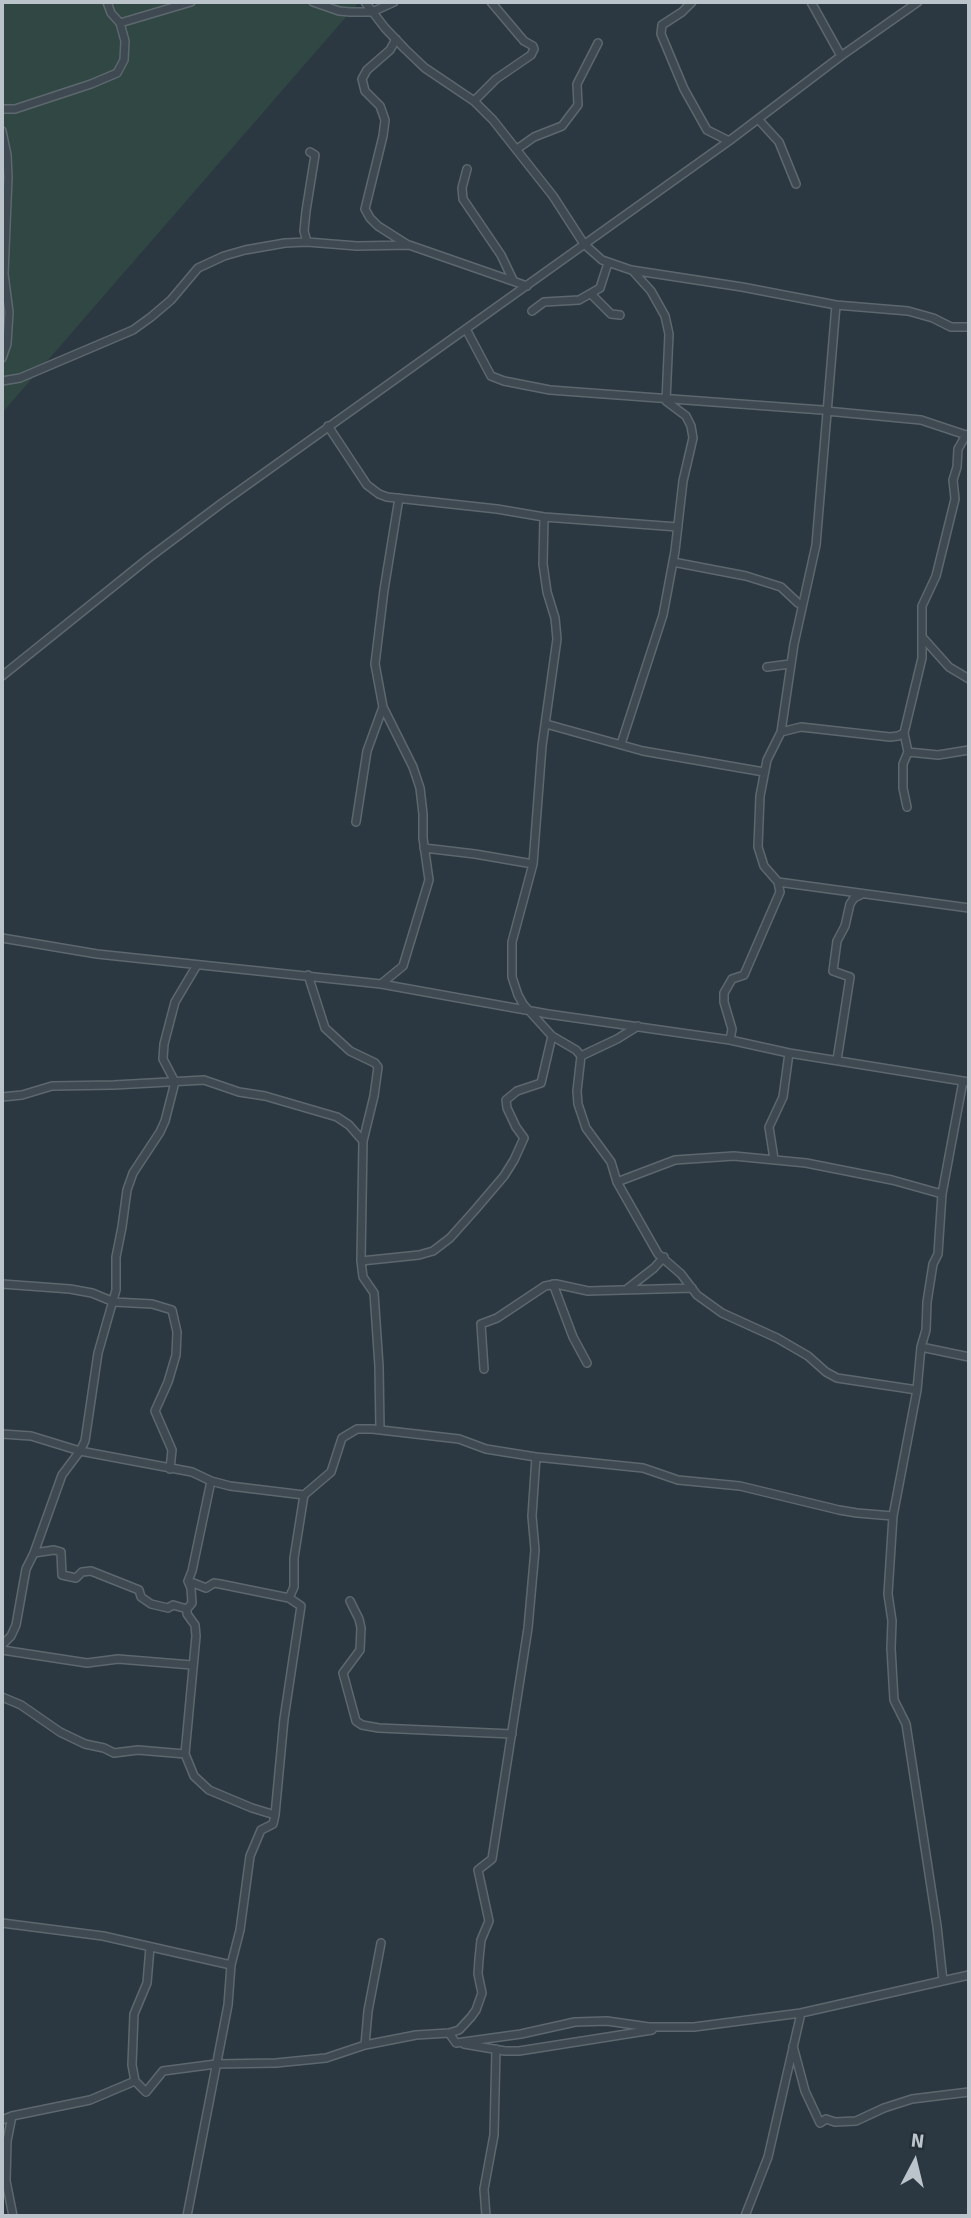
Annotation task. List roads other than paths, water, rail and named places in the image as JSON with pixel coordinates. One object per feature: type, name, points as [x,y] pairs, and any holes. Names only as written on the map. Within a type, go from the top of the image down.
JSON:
[{"type":"street","points":[[2,109],[15,109],[116,74],[121,67],[125,41],[120,23],[111,13],[107,2]]},
{"type":"street","points":[[120,23],[191,2]]},
{"type":"street","points":[[313,2],[339,10],[372,12],[394,2]]},
{"type":"street","points":[[365,2],[396,40],[425,68],[474,101],[517,149],[553,196],[584,244],[593,254],[608,263],[631,270],[836,305],[908,311],[933,318],[951,327],[969,327]]},
{"type":"street","points":[[474,101],[496,79],[531,55],[534,49],[491,2]]},
{"type":"street","points":[[692,2],[662,25],[661,34],[684,89],[707,130],[729,141]]},
{"type":"street","points":[[811,2],[841,56]]},
{"type":"street","points":[[2,676],[150,557],[328,426],[729,141],[841,56],[918,2]]},
{"type":"street","points":[[396,40],[390,50],[367,69],[362,79],[365,91],[382,108],[385,120],[365,209],[378,226],[409,245],[527,286]]},
{"type":"street","points":[[517,149],[534,137],[562,126],[578,105],[577,84],[598,43]]},
{"type":"street","points":[[758,119],[779,142],[796,184]]},
{"type":"street","points":[[2,131],[7,155],[8,211],[4,274],[9,312],[7,344],[2,358]]},
{"type":"street","points":[[307,242],[304,227],[315,155],[310,152]]},
{"type":"street","points":[[467,169],[462,188],[463,199],[495,245],[514,280]]},
{"type":"street","points":[[2,382],[20,378],[133,330],[171,300],[198,268],[218,258],[285,243],[409,245]]},
{"type":"street","points":[[533,311],[544,302],[579,300],[591,294],[600,288],[608,263]]},
{"type":"street","points":[[621,744],[663,615],[693,432],[686,416],[667,404],[665,397],[669,334],[667,322],[654,297],[631,270]]},
{"type":"street","points":[[591,294],[611,314],[620,315]]},
{"type":"street","points":[[730,1040],[732,1029],[724,993],[732,979],[744,975],[779,897],[780,886],[764,866],[758,846],[760,806],[764,772],[771,749],[781,732],[790,664],[816,545],[821,501],[824,411],[836,305]]},
{"type":"street","points":[[466,329],[491,376],[550,390],[665,397],[921,420],[968,435],[958,449],[953,480],[955,499],[938,568],[922,606],[921,627],[924,639],[919,674],[904,733],[908,752],[903,764],[903,788],[907,807]]},
{"type":"street","points":[[328,426],[367,485],[379,494],[544,517],[678,527]]},
{"type":"street","points":[[381,984],[401,969],[404,963],[429,880],[420,788],[413,767],[383,707],[376,676],[375,655],[399,498]]},
{"type":"street","points":[[544,517],[543,564],[557,639],[545,724],[533,864],[511,948],[513,983],[520,1000],[552,1036],[576,1050],[581,1056],[577,1091],[581,1113],[591,1137],[611,1162],[617,1182],[658,1254],[710,1306],[796,1348],[836,1378],[917,1390]]},
{"type":"street","points":[[673,562],[746,576],[781,587],[798,603]]},
{"type":"street","points":[[924,639],[949,667],[969,679]]},
{"type":"street","points":[[767,667],[790,664]]},
{"type":"street","points":[[356,822],[365,761],[383,707]]},
{"type":"street","points":[[545,724],[652,753],[764,772]]},
{"type":"street","points":[[781,732],[810,727],[890,737],[904,733]]},
{"type":"street","points":[[908,752],[938,755],[969,750]]},
{"type":"street","points":[[424,848],[475,853],[533,864]]},
{"type":"street","points":[[778,882],[969,908]]},
{"type":"street","points":[[837,1060],[850,977],[833,971],[837,940],[845,926],[846,915],[854,898],[863,894]]},
{"type":"street","points":[[2,938],[97,954],[381,984],[966,1081],[942,1194],[938,1254],[933,1264],[917,1390],[893,1516],[888,1594],[892,1621],[894,1700],[906,1724],[943,1981]]},
{"type":"street","points":[[192,1665],[118,1659],[87,1663],[2,1648],[16,1625],[23,1577],[62,1475],[80,1451],[86,1435],[98,1353],[114,1302],[117,1283],[116,1257],[127,1189],[136,1167],[163,1126],[175,1082],[163,1059],[163,1044],[175,1002],[197,965]]},
{"type":"street","points":[[308,975],[325,1028],[350,1051],[378,1065],[363,1141],[361,1261],[363,1277],[374,1293],[380,1430]]},
{"type":"street","points":[[581,1056],[617,1040],[638,1026]]},
{"type":"street","points":[[361,1261],[433,1251],[450,1238],[504,1176],[524,1138],[507,1108],[506,1100],[517,1091],[541,1083],[552,1036]]},
{"type":"street","points":[[774,1159],[769,1127],[783,1097],[789,1053]]},
{"type":"street","points":[[2,1097],[22,1095],[52,1086],[204,1080],[239,1092],[265,1096],[337,1117],[349,1125],[363,1141]]},
{"type":"street","points":[[617,1182],[675,1160],[734,1156],[806,1163],[892,1180],[942,1194]]},
{"type":"street","points":[[627,1289],[664,1258]]},
{"type":"street","points":[[2,1284],[70,1289],[92,1293],[114,1302],[168,1307],[174,1314],[177,1332],[176,1355],[155,1411],[172,1450],[170,1469]]},
{"type":"street","points":[[484,1369],[481,1324],[496,1318],[552,1284],[583,1290],[692,1288]]},
{"type":"street","points":[[552,1284],[573,1337],[587,1363]]},
{"type":"street","points":[[921,1347],[969,1357]]},
{"type":"street","points":[[289,1598],[294,1587],[294,1558],[304,1495],[331,1472],[339,1443],[344,1436],[359,1429],[459,1439],[486,1449],[536,1457],[643,1468],[678,1480],[740,1486],[839,1510],[893,1516]]},
{"type":"street","points":[[2,1434],[31,1436],[80,1451],[157,1464],[192,1472],[230,1486],[304,1495]]},
{"type":"street","points":[[150,1947],[147,1983],[134,2014],[132,2065],[135,2081],[146,2092],[163,2070],[326,2058],[365,2045],[416,2035],[449,2033],[459,2030],[471,2017],[482,1993],[478,1974],[479,1959],[481,1940],[489,1921],[478,1870],[492,1858],[528,1628],[535,1550],[532,1516],[536,1457]]},
{"type":"street","points":[[211,1481],[188,1581],[192,1603],[187,1614],[196,1631],[185,1754],[194,1776],[209,1790],[275,1815]]},
{"type":"street","points":[[34,1553],[59,1551],[62,1575],[76,1578],[82,1572],[91,1571],[136,1588],[141,1597],[150,1604],[163,1608],[173,1605],[187,1609]]},
{"type":"street","points":[[187,2216],[228,2005],[231,1965],[240,1930],[250,1856],[261,1830],[273,1824],[275,1815],[300,1606],[289,1598],[214,1583],[206,1588],[188,1581]]},
{"type":"street","points":[[350,1601],[361,1628],[360,1650],[343,1673],[356,1721],[379,1728],[512,1734]]},
{"type":"street","points":[[2,1697],[21,1705],[60,1732],[85,1744],[114,1753],[138,1750],[185,1754]]},
{"type":"street","points":[[2,1923],[91,1934],[231,1965]]},
{"type":"street","points":[[365,2045],[380,1943]]},
{"type":"street","points":[[456,2043],[521,2034],[575,2022],[607,2021],[694,2027],[801,2013],[969,1975]]},
{"type":"street","points":[[745,2216],[768,2157],[801,2013]]},
{"type":"street","points":[[449,2033],[456,2043],[519,2051],[666,2027]]},
{"type":"street","points":[[793,2046],[805,2091],[820,2123],[825,2119],[835,2122],[856,2121],[912,2099],[969,2092]]},
{"type":"street","points":[[486,2216],[484,2189],[494,2135],[496,2049]]},
{"type":"street","points":[[2,2120],[90,2100],[135,2081]]},
{"type":"street","points":[[12,2116],[7,2141],[6,2181],[13,2216]]}]
